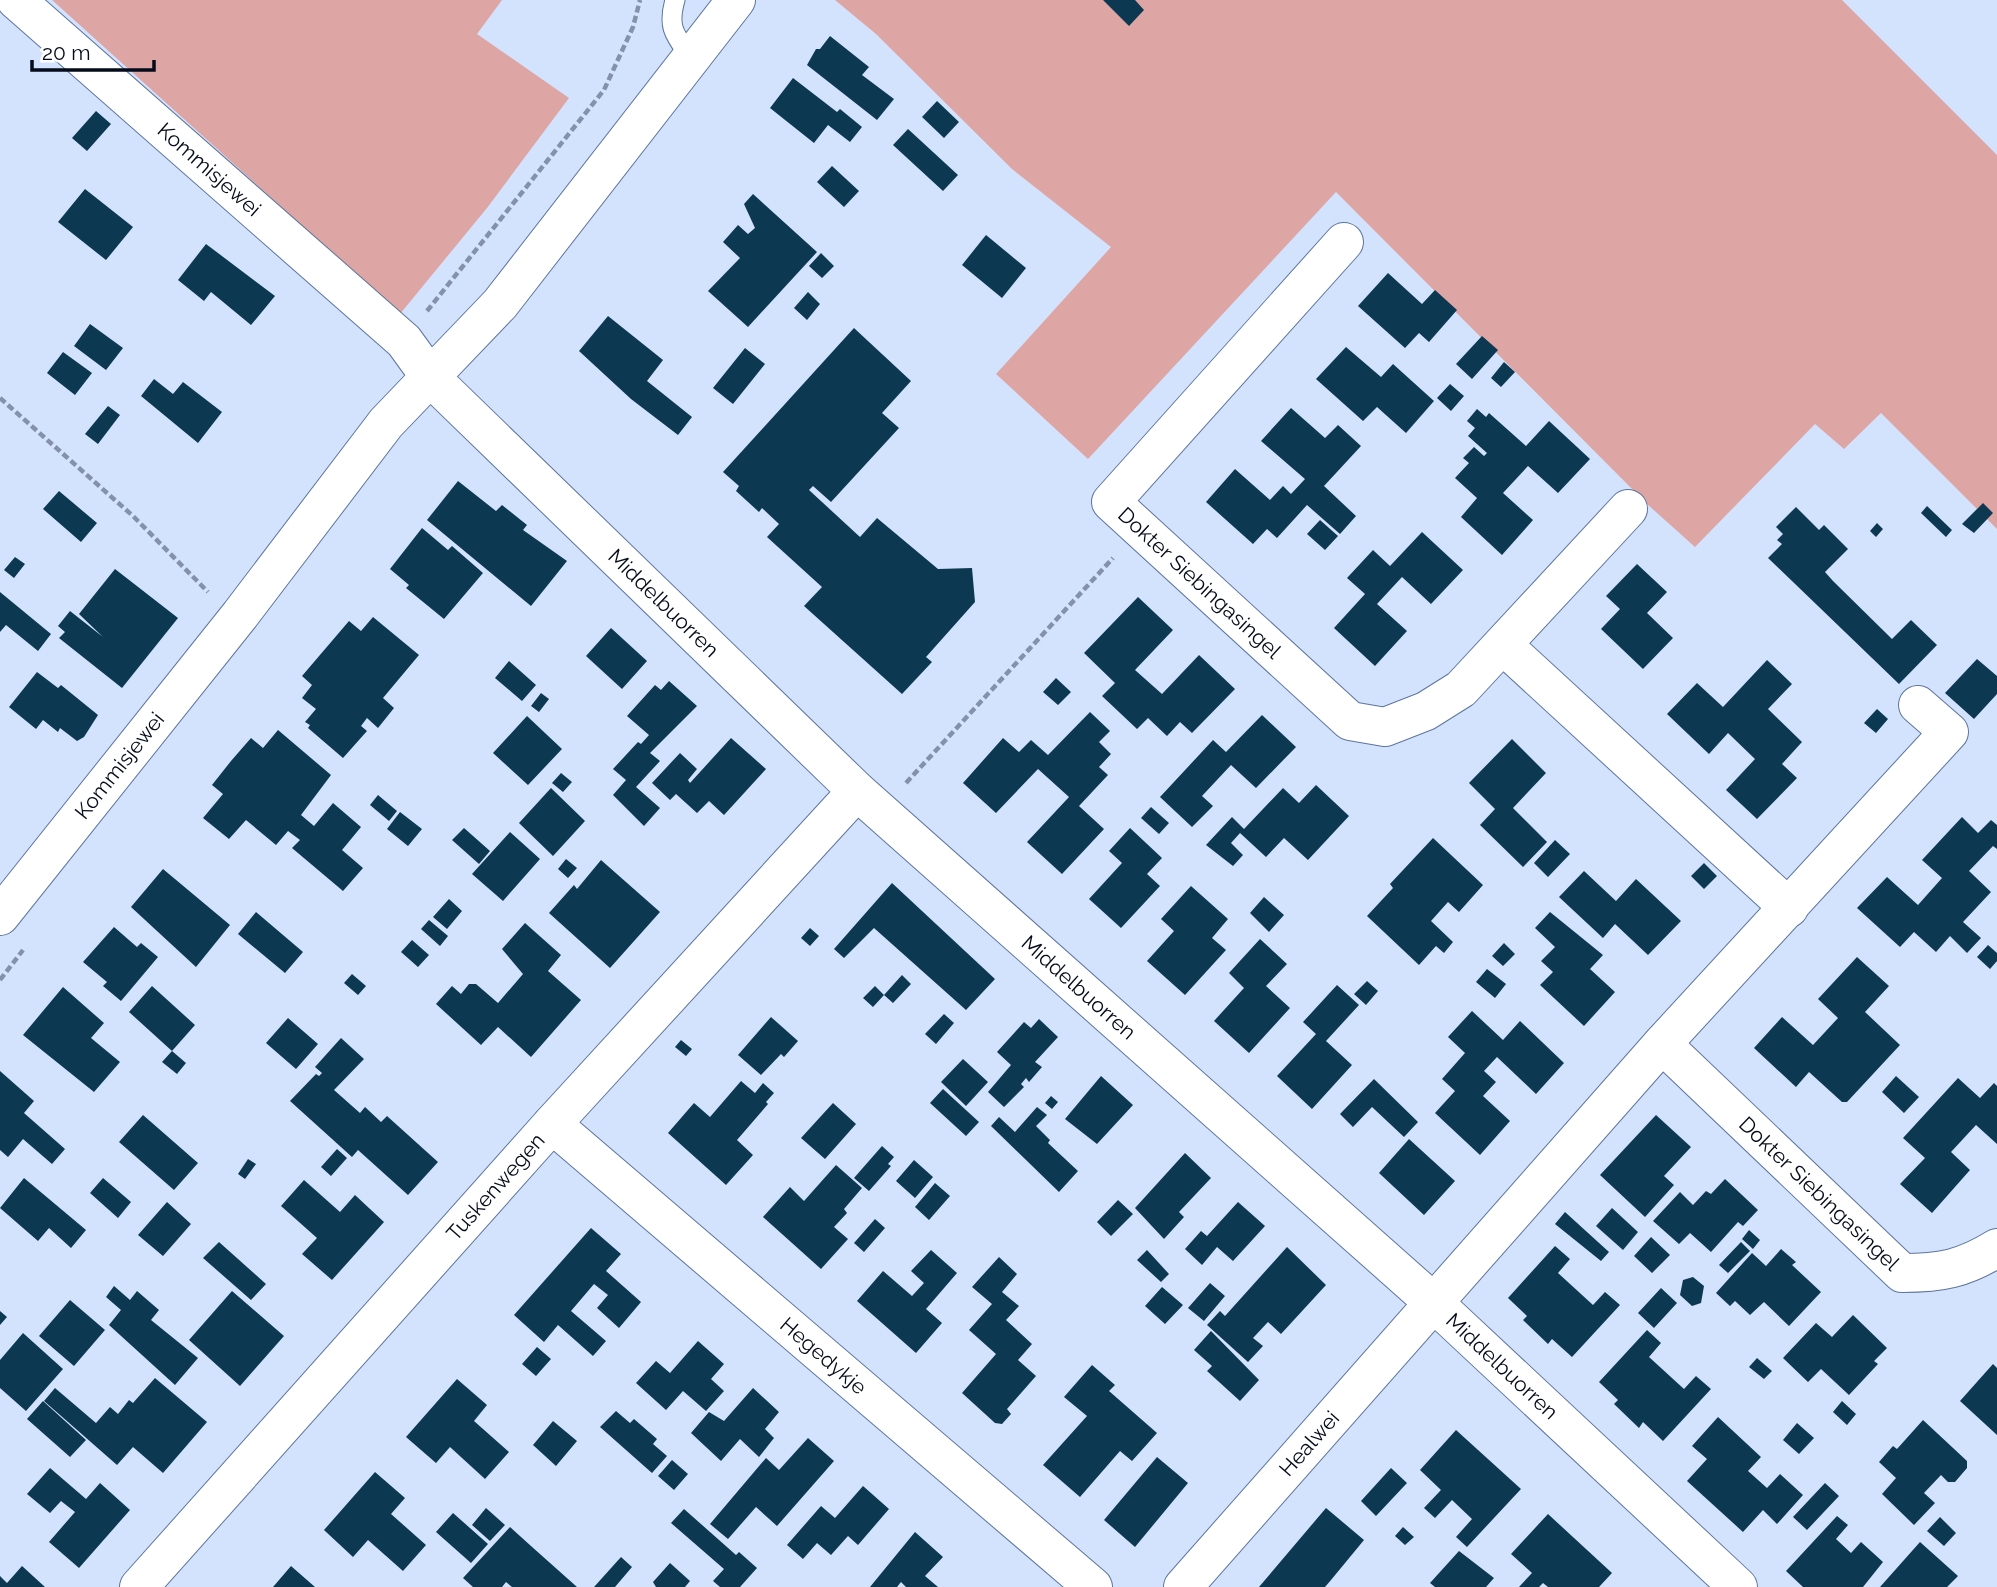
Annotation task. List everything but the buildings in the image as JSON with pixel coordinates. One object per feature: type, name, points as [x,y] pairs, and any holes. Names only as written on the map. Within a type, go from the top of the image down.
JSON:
[{"type":"street","name":"Kommisjewei","points":[[16,0],[404,341],[430,377]]},
{"type":"street","name":"Kommisjewei","points":[[0,916],[240,615],[386,423],[499,303],[736,0]]},
{"type":"street","name":"Dokter Siebingasingel","points":[[1344,243],[1111,502],[1350,721],[1385,727],[1426,711],[1461,689],[1504,646],[1628,509]]},
{"type":"street","name":"Middelbuorren","points":[[430,377],[868,801],[1434,1303],[1738,1587]]},
{"type":"street","points":[[1504,646],[1789,908]]},
{"type":"street","points":[[1434,1303],[1662,1044],[1949,732],[1918,705]]},
{"type":"street","name":"Tuskenwegen","points":[[139,1587],[552,1124],[868,801]]},
{"type":"street","name":"Dokter Siebingasingel","points":[[1662,1044],[1902,1273],[1941,1273],[1976,1261],[1997,1248]]},
{"type":"street","name":"Hegedykje","points":[[552,1124],[1093,1587]]},
{"type":"street","name":"Healwei","points":[[1183,1587],[1434,1303]]},
{"type":"lane","points":[[675,0],[670,18],[674,34],[691,58]]},
{"type":"path","points":[[404,341],[604,90],[633,27],[640,0]]},
{"type":"path","points":[[0,398],[133,516],[213,596],[240,615]]},
{"type":"path","points":[[868,801],[1140,529]]},
{"type":"shaded area","points":[[52,0],[502,0],[477,34],[569,98],[487,208],[400,314]]},
{"type":"shaded area","points":[[835,0],[1842,0],[1997,155],[1997,529],[1881,413],[1844,449],[1815,424],[1695,547],[1647,504],[1336,192],[1088,459],[996,374],[1111,247],[1012,169],[876,34]]}]
